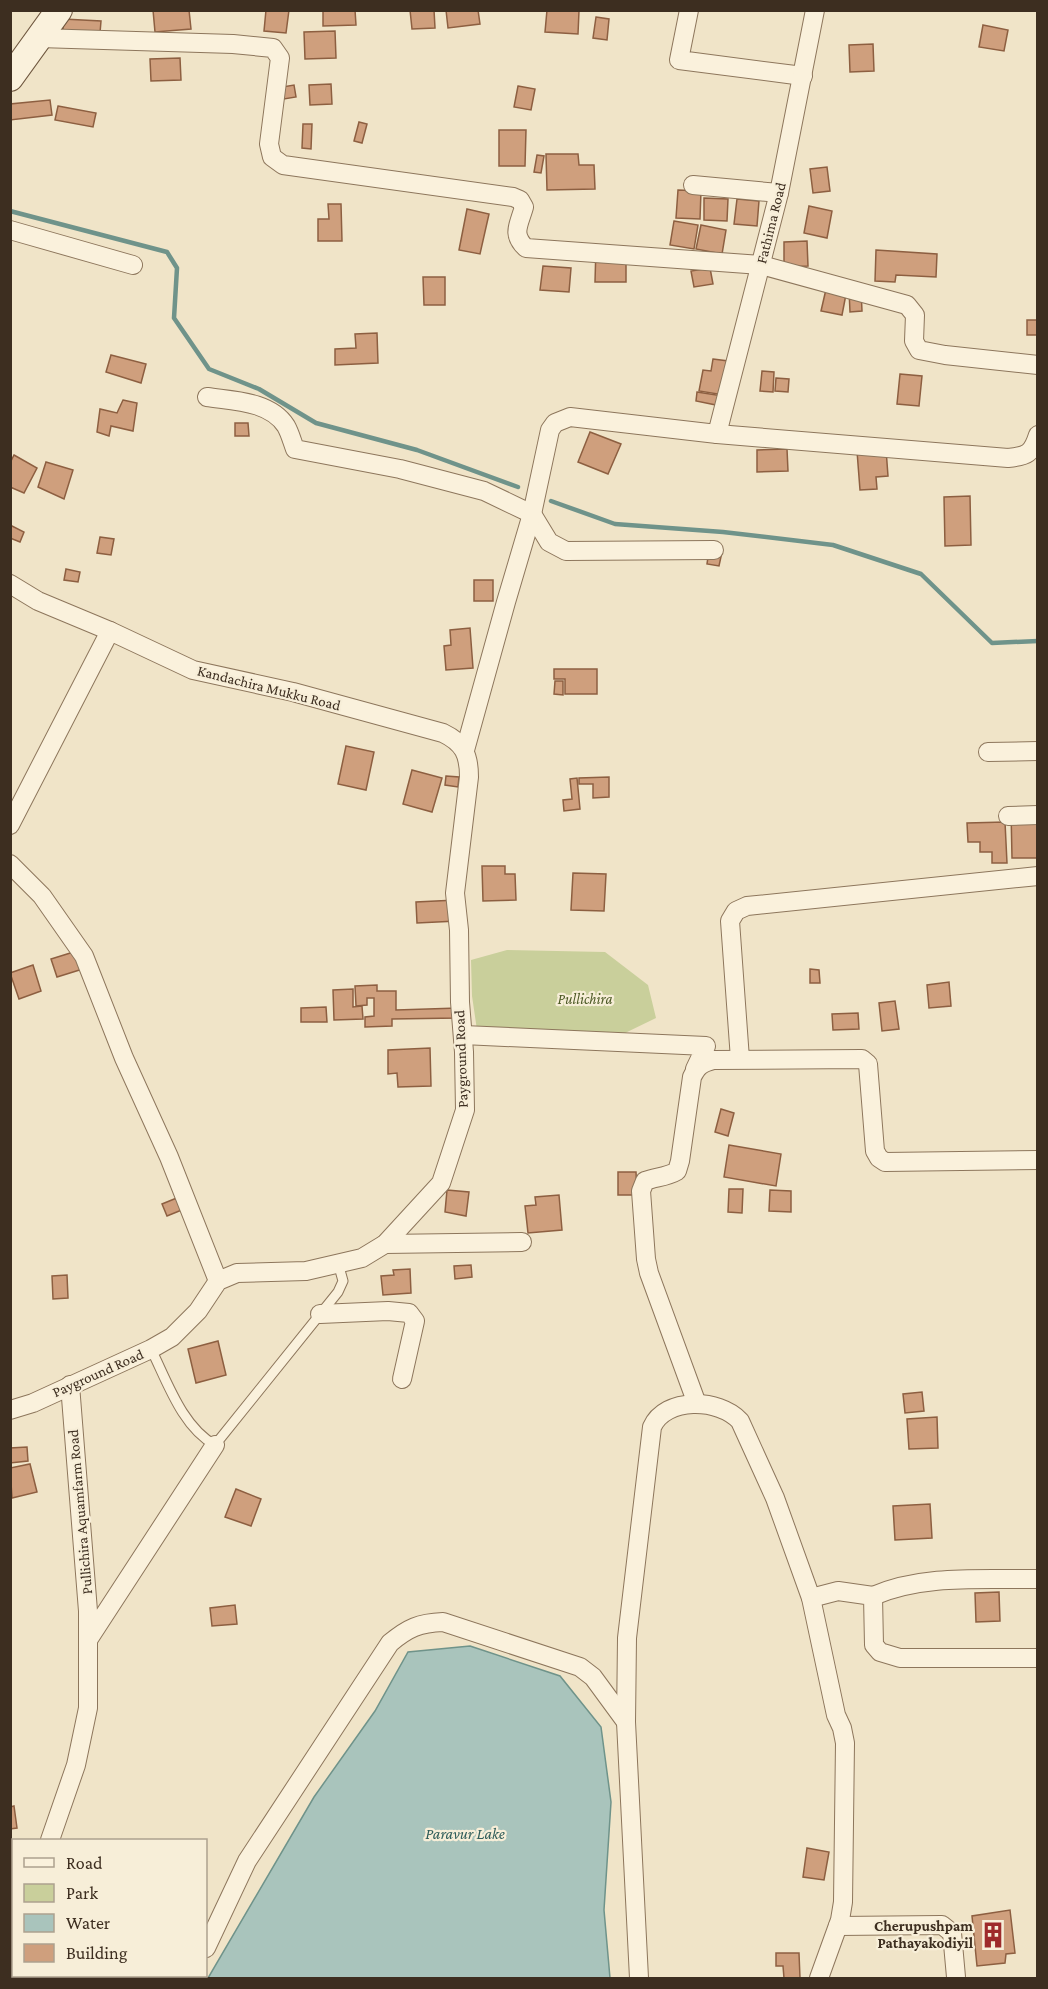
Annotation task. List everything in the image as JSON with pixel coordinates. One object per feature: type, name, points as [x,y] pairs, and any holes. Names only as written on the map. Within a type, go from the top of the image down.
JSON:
[{"type":"main road","points":[[10,78],[59,10]]},
{"type":"street","points":[[689,10],[679,60],[803,76]]},
{"type":"street","name":"Fathima Road","points":[[717,434],[779,193],[814,10]]},
{"type":"street","points":[[39,38],[233,44],[273,48],[280,58],[269,144],[272,158],[283,165],[513,197],[520,200],[524,207],[517,232],[518,241],[526,248],[761,265],[907,306],[915,315],[914,342],[919,350],[1038,365]]},
{"type":"street","points":[[693,185],[779,193]]},
{"type":"street","points":[[10,230],[134,265]]},
{"type":"street","points":[[207,397],[244,402],[270,411],[285,426],[295,449],[400,469],[484,491],[532,514],[549,542],[566,551],[714,550]]},
{"type":"street","points":[[465,750],[532,514],[550,430],[555,423],[570,417],[717,434],[1008,458],[1022,456],[1033,449],[1038,435]]},
{"type":"street","name":"Kandachira Mukku Road","points":[[10,584],[38,601],[110,630],[194,670],[293,692],[443,733],[454,738],[465,750]]},
{"type":"street","points":[[10,825],[110,630]]},
{"type":"street","name":"Payground Road","points":[[10,1410],[33,1403],[151,1349],[172,1337],[198,1311],[218,1281],[237,1273],[306,1271],[362,1258],[385,1245],[441,1183],[465,1110],[463,1035],[459,993],[459,930],[455,893],[469,777],[469,762],[465,750]]},
{"type":"street","points":[[988,752],[1038,751]]},
{"type":"street","points":[[1008,816],[1038,816]]},
{"type":"street","points":[[10,864],[42,896],[84,956],[124,1058],[169,1157],[218,1281]]},
{"type":"street","points":[[740,1059],[730,921],[736,911],[747,906],[1038,876]]},
{"type":"street","points":[[463,1035],[706,1046],[692,1077],[677,1171],[669,1176],[655,1177],[645,1181],[641,1191],[646,1259],[697,1404]]},
{"type":"street","points":[[695,1069],[702,1063],[713,1060],[862,1059],[868,1064],[874,1151],[885,1162],[1038,1160]]},
{"type":"street","points":[[385,1245],[522,1242]]},
{"type":"street","points":[[320,1314],[388,1311],[409,1313],[415,1321],[402,1379]]},
{"type":"street","name":"Pullichira Aquamfarm Road","points":[[50,1839],[76,1765],[88,1708],[88,1611],[70,1385]]},
{"type":"street","points":[[639,1978],[626,1722],[627,1638],[652,1427],[657,1417],[670,1408],[697,1404],[734,1413],[740,1420],[775,1498],[811,1598],[836,1715],[842,1728],[845,1743],[843,1902],[838,1926],[819,1978]]},
{"type":"street","name":"Pullichira Aquamfarm Road","points":[[88,1640],[215,1445]]},
{"type":"street","points":[[811,1598],[838,1591],[873,1596],[893,1587],[939,1580],[1038,1579]]},
{"type":"street","points":[[873,1596],[874,1646],[880,1652],[900,1658],[1038,1658]]},
{"type":"street","points":[[207,1946],[247,1861],[390,1643],[403,1632],[422,1623],[443,1622],[580,1667],[593,1677],[608,1694],[626,1722]]},
{"type":"street","points":[[838,1926],[942,1925],[951,1933],[956,1977]]},
{"type":"lane","name":"Pullichira Aquamfarm Road","points":[[215,1445],[338,1292],[343,1281],[338,1263]]},
{"type":"lane","points":[[151,1349],[188,1421],[205,1440],[215,1445]]},
{"type":"green space","name":"Pullichira","points":[[507,950],[605,952],[648,985],[656,1018],[590,1050],[561,1042],[477,1030],[472,996],[471,960]]},
{"type":"water","name":"Paravur Lake","points":[[470,1646],[560,1676],[601,1727],[611,1802],[604,1910],[610,1978],[208,1978],[314,1797],[375,1711],[408,1652]]},
{"type":"building","points":[[153,10],[189,10],[191,29],[155,32]]},
{"type":"building","points":[[266,10],[289,10],[286,33],[264,31]]},
{"type":"building","points":[[323,10],[355,10],[356,25],[323,26]]},
{"type":"building","points":[[410,10],[434,10],[435,28],[412,29]]},
{"type":"building","points":[[446,10],[478,10],[480,24],[448,28]]},
{"type":"building","points":[[547,10],[579,11],[578,34],[545,32]]},
{"type":"building","points":[[596,17],[609,19],[607,40],[593,38]]},
{"type":"building","points":[[63,19],[101,21],[100,33],[63,32]]},
{"type":"building","points":[[983,25],[1008,30],[1004,51],[979,47]]},
{"type":"building","points":[[335,31],[336,58],[305,59],[304,32]]},
{"type":"building","points":[[873,44],[874,71],[850,72],[849,45]]},
{"type":"building","points":[[180,58],[181,80],[151,81],[150,59]]},
{"type":"building","points":[[331,84],[332,104],[310,105],[309,85]]},
{"type":"building","points":[[294,85],[296,97],[284,99],[282,87]]},
{"type":"building","points":[[518,86],[535,89],[531,110],[514,107]]},
{"type":"building","points":[[50,100],[52,115],[10,120],[10,104]]},
{"type":"building","points":[[58,106],[96,113],[93,127],[55,120]]},
{"type":"building","points":[[359,122],[367,124],[362,143],[354,141]]},
{"type":"building","points":[[303,124],[312,124],[311,149],[302,148]]},
{"type":"building","points":[[499,130],[526,130],[525,166],[499,166]]},
{"type":"building","points":[[546,154],[578,154],[579,165],[594,165],[595,189],[547,190]]},
{"type":"building","points":[[537,155],[544,156],[541,173],[534,172]]},
{"type":"building","points":[[827,167],[830,191],[813,193],[810,169]]},
{"type":"building","points":[[678,190],[701,191],[700,219],[676,218]]},
{"type":"building","points":[[704,198],[728,199],[727,221],[704,220]]},
{"type":"building","points":[[737,199],[759,201],[757,226],[734,224]]},
{"type":"building","points":[[328,204],[341,204],[342,241],[318,241],[318,219],[329,219]]},
{"type":"building","points":[[809,206],[832,211],[827,238],[804,233]]},
{"type":"building","points":[[467,209],[489,214],[480,254],[459,250]]},
{"type":"building","points":[[674,221],[698,225],[694,249],[670,245]]},
{"type":"building","points":[[701,225],[726,230],[722,254],[696,249]]},
{"type":"building","points":[[807,241],[808,266],[784,267],[784,242]]},
{"type":"building","points":[[596,247],[626,247],[626,282],[595,282]]},
{"type":"building","points":[[876,250],[937,254],[936,277],[896,275],[895,282],[875,281]]},
{"type":"building","points":[[543,266],[571,268],[569,292],[540,290]]},
{"type":"building","points":[[710,268],[713,284],[694,287],[691,271]]},
{"type":"building","points":[[423,277],[445,277],[445,305],[424,305]]},
{"type":"building","points":[[827,285],[847,289],[842,315],[821,311]]},
{"type":"building","points":[[849,290],[861,290],[862,311],[850,312]]},
{"type":"building","points":[[1027,320],[1038,320],[1038,335],[1027,335]]},
{"type":"building","points":[[377,333],[378,363],[335,365],[335,349],[356,348],[355,334]]},
{"type":"building","points":[[111,355],[146,364],[141,383],[106,372]]},
{"type":"building","points":[[713,359],[736,362],[730,396],[699,391],[703,370],[711,371]]},
{"type":"building","points":[[762,371],[774,372],[773,392],[760,391]]},
{"type":"building","points":[[900,374],[922,376],[919,406],[897,404]]},
{"type":"building","points":[[776,378],[789,379],[788,392],[775,391]]},
{"type":"building","points":[[697,392],[723,396],[721,406],[696,401]]},
{"type":"building","points":[[123,400],[137,403],[133,431],[111,426],[109,436],[97,432],[100,409],[117,413]]},
{"type":"building","points":[[235,423],[248,423],[249,436],[235,436]]},
{"type":"building","points":[[590,432],[621,444],[608,474],[578,462]]},
{"type":"building","points":[[787,449],[788,471],[757,472],[757,450]]},
{"type":"building","points":[[886,449],[888,476],[876,477],[877,489],[860,490],[857,451]]},
{"type":"building","points":[[14,455],[37,468],[24,493],[10,487],[10,463]]},
{"type":"building","points":[[46,462],[73,470],[64,499],[38,487]]},
{"type":"building","points":[[970,496],[971,545],[945,546],[944,497]]},
{"type":"building","points":[[10,525],[24,532],[20,542],[10,538]]},
{"type":"building","points":[[100,537],[114,539],[111,555],[97,553]]},
{"type":"building","points":[[709,550],[722,552],[719,566],[707,564]]},
{"type":"building","points":[[66,569],[80,572],[78,582],[64,580]]},
{"type":"building","points":[[474,580],[493,580],[493,601],[474,601]]},
{"type":"building","points":[[470,628],[473,668],[446,670],[444,646],[451,645],[450,630]]},
{"type":"building","points":[[554,669],[597,669],[597,694],[565,694],[565,679],[554,679]]},
{"type":"building","points":[[555,681],[563,681],[563,695],[554,694]]},
{"type":"building","points":[[346,746],[374,752],[366,790],[338,784]]},
{"type":"building","points":[[412,770],[442,778],[432,812],[403,804]]},
{"type":"building","points":[[446,776],[459,777],[458,787],[445,785]]},
{"type":"building","points":[[609,777],[609,797],[593,798],[593,784],[579,784],[579,778]]},
{"type":"building","points":[[577,778],[580,809],[564,811],[563,800],[572,799],[570,779]]},
{"type":"building","points":[[1011,810],[1038,810],[1038,858],[1012,858]]},
{"type":"building","points":[[1005,822],[1007,863],[992,863],[992,852],[980,852],[980,842],[968,842],[967,823]]},
{"type":"building","points":[[482,866],[505,866],[505,874],[515,874],[516,900],[483,901]]},
{"type":"building","points":[[573,873],[606,874],[604,911],[571,910]]},
{"type":"building","points":[[456,900],[457,921],[417,923],[416,902]]},
{"type":"building","points":[[80,950],[86,968],[57,977],[51,959]]},
{"type":"building","points":[[33,965],[41,991],[19,999],[10,973]]},
{"type":"building","points":[[810,969],[819,970],[820,983],[810,983]]},
{"type":"building","points":[[949,982],[951,1006],[929,1008],[927,985]]},
{"type":"building","points":[[377,985],[377,991],[396,991],[396,1010],[458,1008],[458,1018],[392,1019],[392,1026],[365,1027],[365,1017],[374,1016],[374,998],[367,998],[367,1005],[356,1006],[355,986]]},
{"type":"building","points":[[353,989],[353,1007],[362,1006],[363,1019],[334,1020],[333,990]]},
{"type":"building","points":[[895,1001],[899,1029],[882,1031],[879,1003]]},
{"type":"building","points":[[326,1007],[327,1022],[301,1022],[301,1008]]},
{"type":"building","points":[[858,1013],[859,1029],[833,1030],[832,1014]]},
{"type":"building","points":[[430,1048],[431,1086],[398,1087],[397,1073],[388,1074],[388,1050]]},
{"type":"building","points":[[721,1109],[734,1113],[728,1136],[715,1132]]},
{"type":"building","points":[[729,1145],[781,1154],[776,1186],[724,1177]]},
{"type":"building","points":[[618,1172],[636,1172],[637,1195],[618,1195]]},
{"type":"building","points":[[729,1189],[743,1189],[742,1213],[728,1212]]},
{"type":"building","points":[[447,1190],[469,1192],[466,1216],[445,1212]]},
{"type":"building","points":[[770,1190],[791,1191],[791,1212],[769,1211]]},
{"type":"building","points":[[184,1195],[189,1207],[167,1216],[162,1204]]},
{"type":"building","points":[[559,1195],[562,1230],[528,1233],[525,1206],[536,1205],[535,1197]]},
{"type":"building","points":[[471,1265],[472,1277],[455,1279],[454,1266]]},
{"type":"building","points":[[410,1269],[411,1293],[383,1295],[381,1276],[394,1275],[393,1270]]},
{"type":"building","points":[[67,1275],[68,1298],[53,1299],[52,1276]]},
{"type":"building","points":[[218,1341],[226,1375],[196,1383],[188,1349]]},
{"type":"building","points":[[922,1392],[924,1411],[905,1413],[903,1394]]},
{"type":"building","points":[[937,1417],[938,1448],[909,1449],[907,1419]]},
{"type":"building","points":[[27,1447],[28,1461],[10,1463],[10,1448]]},
{"type":"building","points":[[30,1464],[37,1492],[12,1498],[10,1468]]},
{"type":"building","points":[[236,1489],[261,1499],[251,1526],[225,1517]]},
{"type":"building","points":[[930,1504],[932,1538],[895,1540],[893,1506]]},
{"type":"building","points":[[999,1592],[1000,1621],[976,1622],[975,1593]]},
{"type":"building","points":[[235,1605],[237,1624],[212,1626],[210,1608]]},
{"type":"building","points":[[14,1806],[17,1828],[10,1829],[10,1807]]},
{"type":"building","points":[[807,1848],[829,1852],[824,1880],[803,1877]]},
{"type":"building","name":"Cherupushpam Pathayakodiyil","points":[[1010,1910],[1015,1953],[1006,1954],[1005,1963],[977,1966],[972,1916]]},
{"type":"building","points":[[776,1953],[799,1953],[800,1978],[784,1978],[783,1966],[776,1966]]},
{"type":"waterway","points":[[10,211],[167,252],[177,268],[174,318],[209,369],[259,389],[316,423],[417,450],[518,487]]},
{"type":"waterway","points":[[551,501],[615,524],[723,532],[833,545],[921,574],[992,643],[1038,641]]},
{"type":"place","name":"Cherupushpam Pathayakodiyil","points":[[993,1935]]}]
